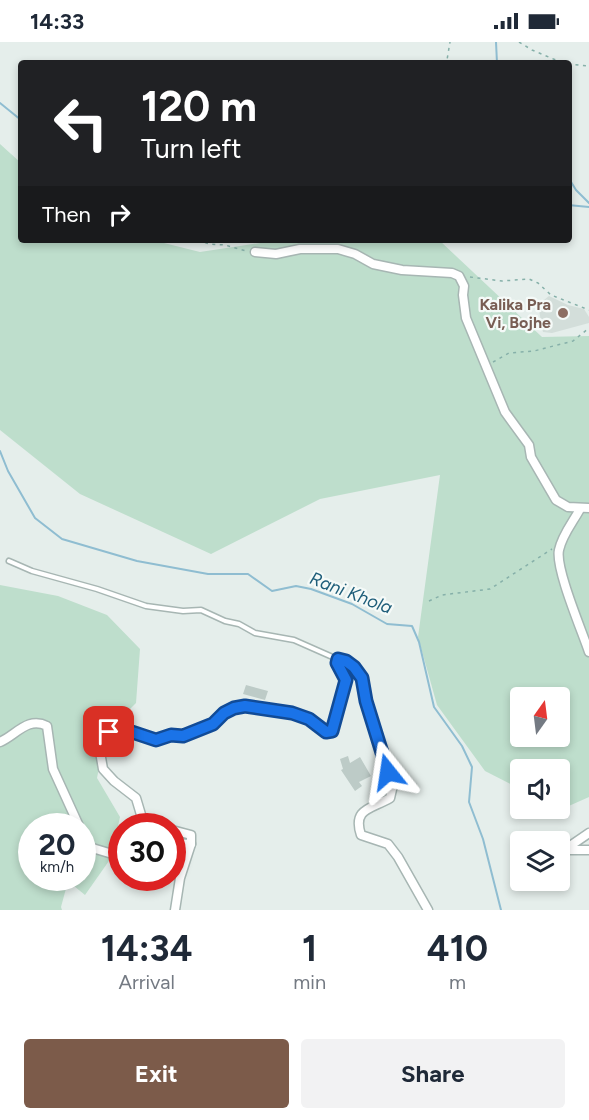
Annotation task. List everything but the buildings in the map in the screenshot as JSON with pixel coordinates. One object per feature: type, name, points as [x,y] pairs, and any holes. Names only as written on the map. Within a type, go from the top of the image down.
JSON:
[{"type":"street","points":[[255,252],[276,254],[300,249],[338,249],[355,254],[373,264],[402,270],[452,273],[459,276],[464,286],[466,318],[506,411],[529,445],[531,457],[556,500],[568,507],[585,508]]},
{"type":"street","points":[[585,508],[562,539],[558,553],[568,596],[589,652]]},
{"type":"street","points":[[140,813],[136,798],[103,769],[99,746],[109,732],[126,730],[156,740],[171,735],[183,736],[213,724],[224,713],[234,708],[245,706],[292,713],[309,719],[326,732],[332,731],[346,680],[337,663],[338,659],[346,661],[362,678],[366,701],[393,785],[390,798],[361,813],[358,821],[361,835],[388,844],[398,857],[428,910]]},
{"type":"street","points":[[0,742],[29,724],[39,722],[47,726],[53,769],[73,813]]},
{"type":"street","points":[[589,832],[570,846],[570,850],[589,850]]},
{"type":"street","points":[[175,910],[180,878],[191,844],[191,835],[186,834]]},
{"type":"street","points":[[186,844],[191,844]]},
{"type":"lane","points":[[9,561],[33,571],[98,589],[146,606],[183,611],[201,610],[225,621],[239,624],[255,633],[294,640],[338,659]]},
{"type":"path","points":[[447,60],[450,42]]},
{"type":"path","points":[[519,42],[555,60]]},
{"type":"path","points":[[572,64],[589,66]]},
{"type":"path","points":[[206,243],[255,252]]},
{"type":"path","points":[[459,276],[502,280],[529,279],[538,283],[550,294],[589,310]]},
{"type":"path","points":[[488,365],[509,353],[534,351],[573,341],[589,328]]},
{"type":"path","points":[[429,601],[442,595],[490,590],[552,549],[558,553]]},
{"type":"shaded area","name":"Kalika Pra Vi, Bojhe","points":[[549,296],[568,305],[584,309],[589,317],[589,323],[552,333],[543,332],[538,305]]},
{"type":"green space","points":[[0,144],[18,160],[18,243],[164,243],[200,252],[260,243],[442,243],[542,337],[589,336],[589,797],[570,805],[570,759],[510,759],[510,784],[485,771],[437,705],[418,637],[440,475],[320,499],[211,554],[80,494],[0,430]]},
{"type":"green space","points":[[0,585],[58,596],[107,615],[140,649],[136,703],[106,733],[97,778],[118,813],[108,813],[108,862],[96,879],[96,813],[18,813],[18,891],[65,891],[62,910],[0,910]]},
{"type":"waterway","points":[[496,42],[497,60]]},
{"type":"waterway","points":[[0,103],[18,118]]},
{"type":"waterway","points":[[572,184],[589,203]]},
{"type":"waterway","points":[[572,205],[589,207]]},
{"type":"waterway","name":"Rani Khola","points":[[0,451],[8,471],[35,518],[62,539],[137,561],[208,574],[248,574],[272,591],[296,586],[311,589],[352,604],[387,624],[412,626],[419,642],[434,707],[462,746],[472,767],[469,802],[483,839],[501,910]]},
{"type":"place","name":"Kalika Pra Vi, Bojhe","points":[[563,313]]},
{"type":"route","points":[[109,732],[126,730],[156,740],[171,735],[183,736],[213,724],[224,713],[234,708],[245,706],[292,713],[309,719],[326,732],[332,731],[346,680],[337,663],[338,659],[354,667],[362,678],[366,701],[388,772]]}]
